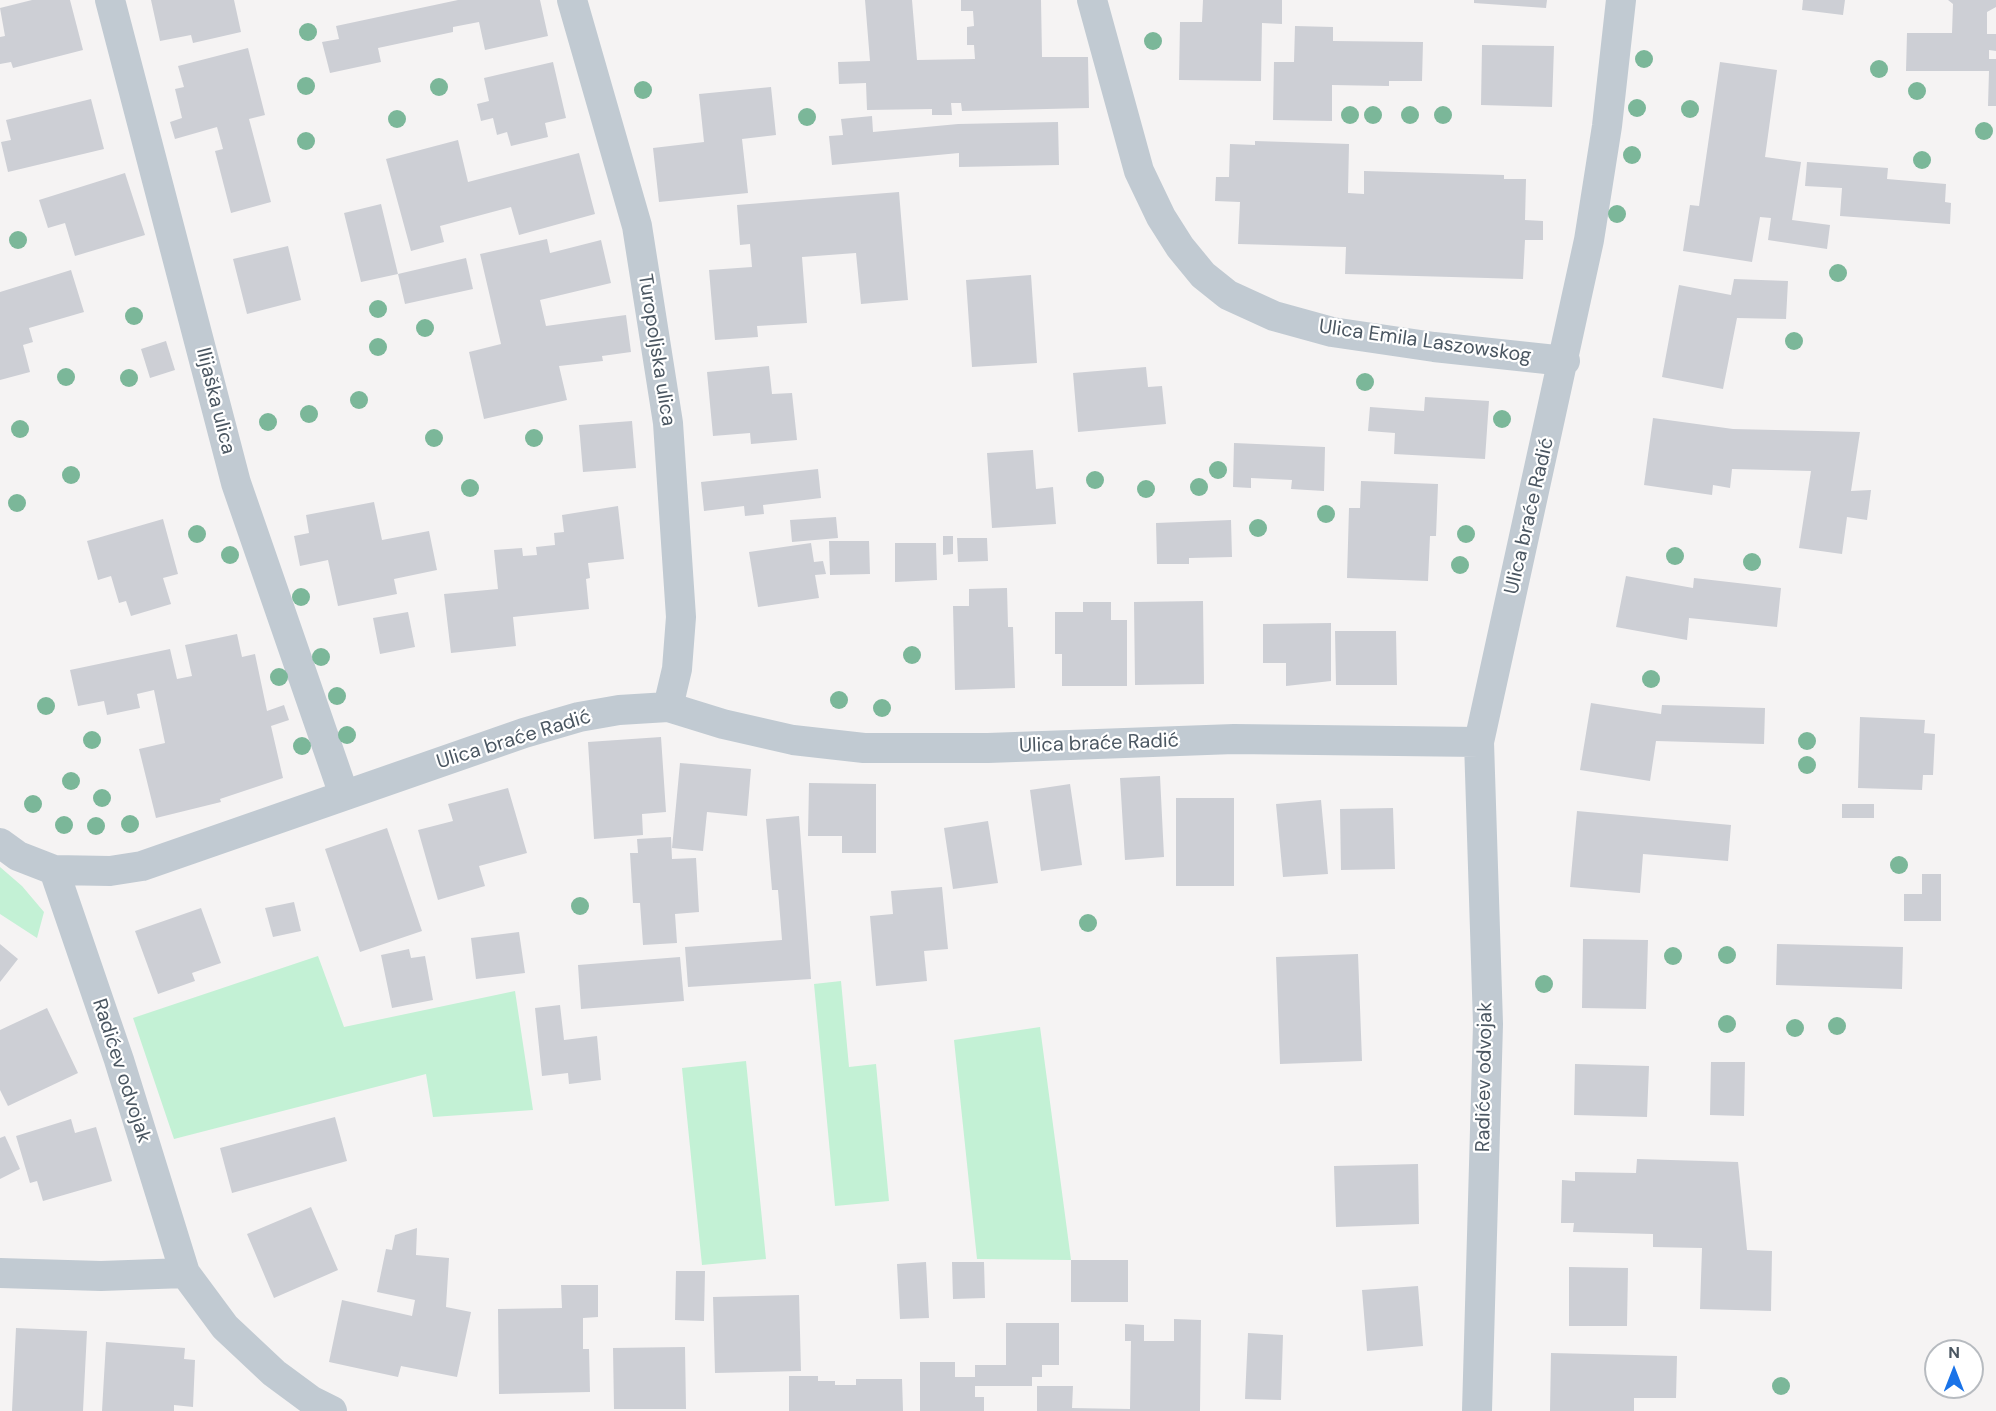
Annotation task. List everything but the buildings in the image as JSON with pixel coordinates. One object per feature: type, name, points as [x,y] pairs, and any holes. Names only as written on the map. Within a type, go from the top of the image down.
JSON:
[{"type":"street","name":"Ilijaška ulica","points":[[110,0],[236,483],[344,795]]},
{"type":"street","name":"Turopoljska ulica","points":[[572,0],[637,226],[668,423],[681,616],[677,669],[668,708]]},
{"type":"street","name":"Ulica Emila Laszowskog","points":[[1092,0],[1139,171],[1161,217],[1180,247],[1203,275],[1228,295],[1274,316],[1332,332],[1434,347],[1565,361]]},
{"type":"street","name":"Ulica braće Radić","points":[[0,843],[18,856],[54,870],[110,871],[142,866],[524,733],[579,717],[619,710],[668,708],[723,724],[793,740],[864,748],[988,748],[1234,739],[1479,742],[1565,361],[1600,172],[1621,0]]},
{"type":"street","name":"Radićev odvojak","points":[[1477,1411],[1488,1024],[1479,742]]},
{"type":"street","name":"Radićev odvojak","points":[[54,870],[119,1060],[185,1273],[225,1327],[266,1365],[312,1401],[332,1411]]},
{"type":"street","points":[[0,1273],[101,1276],[185,1273]]},
{"type":"green space","points":[[0,867],[22,886],[44,912],[37,938],[0,914]]},
{"type":"green space","points":[[318,956],[344,1027],[515,991],[533,1110],[433,1117],[426,1074],[174,1139],[133,1018]]},
{"type":"green space","points":[[841,981],[849,1067],[876,1064],[889,1201],[835,1206],[814,984]]},
{"type":"green space","points":[[1040,1027],[1071,1260],[977,1259],[954,1040]]},
{"type":"green space","points":[[746,1061],[766,1259],[702,1265],[682,1068]]}]
